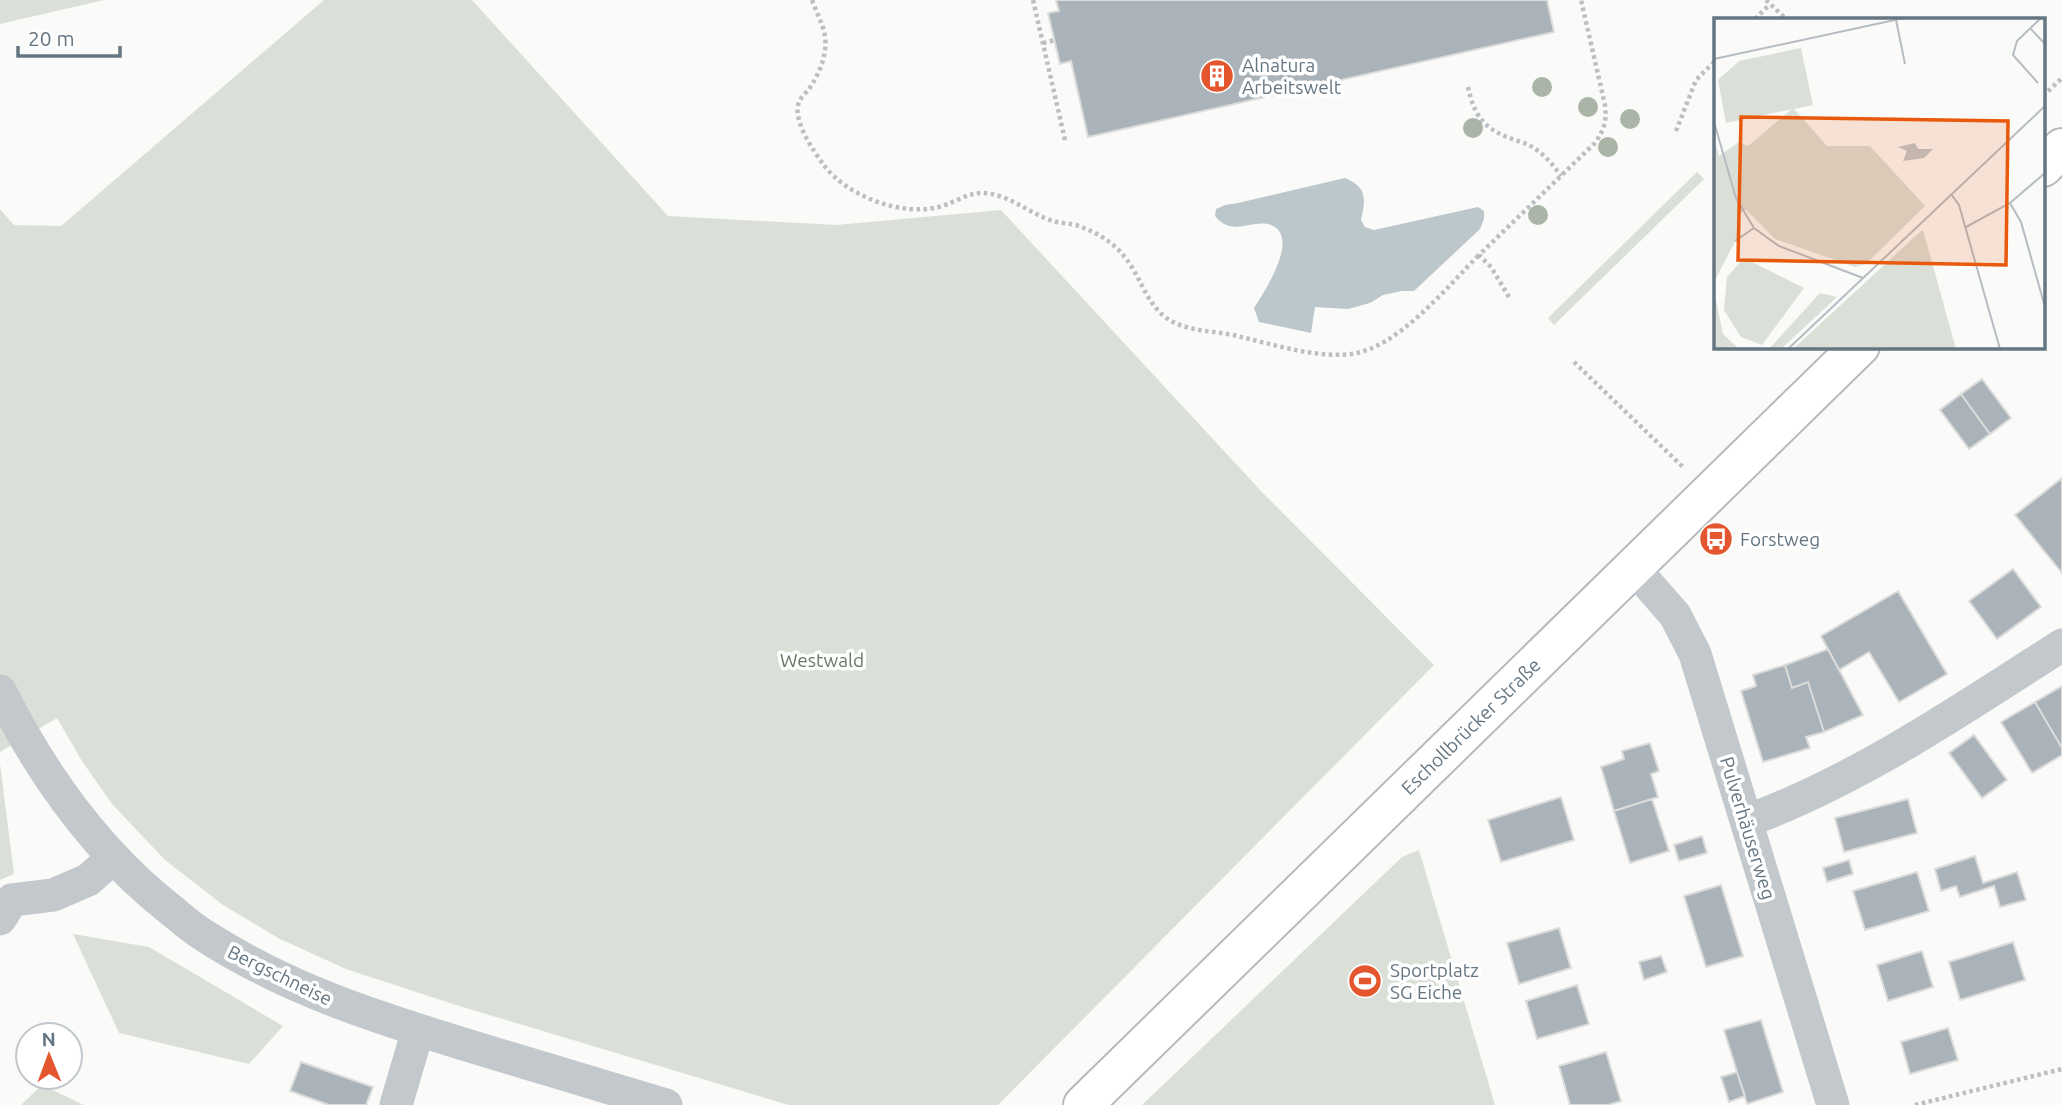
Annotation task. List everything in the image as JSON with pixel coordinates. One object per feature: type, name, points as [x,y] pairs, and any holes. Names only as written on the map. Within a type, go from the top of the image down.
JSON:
[{"type":"main road","points":[[2044,166],[2062,148]]},
{"type":"main road","name":"Eschollbrücker Straße","points":[[1083,1105],[1858,348]]},
{"type":"street","name":"Pulverhäuserweg","points":[[1633,567],[1664,600],[1686,633],[1695,654],[1833,1105]]},
{"type":"street","points":[[1747,821],[1860,769],[1967,706],[2062,645]]},
{"type":"street","name":"Bergschneise","points":[[0,691],[21,733],[50,778],[113,858],[155,898],[202,935],[262,970],[372,1016],[666,1105]]},
{"type":"street","points":[[0,919],[12,900],[54,895],[88,880],[113,858]]},
{"type":"street","points":[[396,1105],[418,1030]]},
{"type":"path","points":[[812,0],[823,26],[826,48],[821,68],[799,102],[798,114],[801,127],[823,165],[842,186],[868,198],[901,207],[940,206],[970,193],[986,192],[1004,197],[1029,212],[1099,234],[1123,254],[1150,301],[1177,325],[1284,348],[1329,354],[1351,354],[1371,349],[1403,330],[1595,143],[1603,132],[1607,120],[1605,105],[1581,0]]},
{"type":"path","points":[[1034,0],[1065,139]]},
{"type":"path","points":[[1756,18],[1768,2],[1785,18]]},
{"type":"path","points":[[1043,43],[1055,40]]},
{"type":"path","points":[[1676,131],[1696,80],[1714,62]]},
{"type":"path","points":[[2044,95],[2062,78]]},
{"type":"path","points":[[1468,87],[1471,102],[1481,121],[1492,130],[1538,151],[1552,163],[1561,176]]},
{"type":"path","points":[[1479,256],[1491,267],[1510,298]]},
{"type":"path","points":[[1574,362],[1710,493]]},
{"type":"path","points":[[1914,1105],[2062,1069]]},
{"type":"green space","points":[[0,0],[104,0],[0,24]]},
{"type":"green space","name":"Westwald","points":[[324,0],[472,0],[668,216],[836,225],[1001,210],[1261,491],[1434,665],[998,1105],[789,1105],[456,1005],[346,969],[280,939],[223,905],[165,860],[112,804],[82,761],[57,718],[0,752],[0,209],[14,225],[61,226]]},
{"type":"green space","points":[[1697,172],[1704,179],[1554,325],[1548,318]]},
{"type":"green space","points":[[0,764],[14,874],[0,880]]},
{"type":"green space","name":"Sportplatz SG Eiche","points":[[1419,850],[1495,1105],[1142,1105],[1402,857]]},
{"type":"green space","points":[[73,934],[149,947],[283,1026],[249,1064],[119,1033]]},
{"type":"green space","points":[[36,1091],[55,1091],[84,1105],[21,1105]]},
{"type":"shaded area","points":[[1345,178],[1361,190],[1364,206],[1361,220],[1365,227],[1374,230],[1478,207],[1484,211],[1484,219],[1480,229],[1414,291],[1383,295],[1370,303],[1348,309],[1315,307],[1311,333],[1259,322],[1254,308],[1278,265],[1282,241],[1279,231],[1264,224],[1228,226],[1215,216],[1216,209]]},
{"type":"building","name":"Alnatura Arbeitswelt","points":[[1056,0],[1547,0],[1554,32],[1088,137],[1071,61],[1060,64],[1048,13],[1059,11]]},
{"type":"building","points":[[1982,379],[2011,418],[1990,434],[1961,394]]},
{"type":"building","points":[[1961,394],[1990,434],[1969,449],[1940,410]]},
{"type":"building","points":[[2062,478],[2062,573],[2015,515]]},
{"type":"building","points":[[2013,569],[2041,607],[1997,639],[1969,601]]},
{"type":"building","points":[[1898,591],[1947,674],[1899,702],[1869,652],[1839,670],[1821,636]]},
{"type":"building","points":[[1828,649],[1863,715],[1824,732],[1808,682],[1792,688],[1785,665]]},
{"type":"building","points":[[1785,665],[1792,688],[1808,682],[1824,732],[1806,737],[1810,748],[1763,762],[1741,691],[1756,686],[1753,675]]},
{"type":"building","points":[[2062,686],[2062,748],[2035,702]]},
{"type":"building","points":[[2035,702],[2062,748],[2062,755],[2032,773],[2001,722]]},
{"type":"building","points":[[1974,735],[2007,780],[1982,798],[1949,753]]},
{"type":"building","points":[[1650,743],[1659,771],[1651,774],[1658,797],[1614,811],[1601,767],[1624,759],[1622,751]]},
{"type":"building","points":[[1561,797],[1574,840],[1501,862],[1488,820]]},
{"type":"building","points":[[1652,799],[1669,851],[1630,863],[1614,811]]},
{"type":"building","points":[[1908,799],[1917,833],[1844,852],[1835,818]]},
{"type":"building","points":[[1702,836],[1707,853],[1679,861],[1674,845]]},
{"type":"building","points":[[1975,856],[1983,883],[2017,872],[2026,900],[2000,907],[1994,886],[1960,897],[1956,886],[1941,891],[1935,869]]},
{"type":"building","points":[[1849,860],[1853,874],[1827,882],[1823,868]]},
{"type":"building","points":[[1917,872],[1929,911],[1865,930],[1853,891]]},
{"type":"building","points":[[1721,885],[1743,956],[1706,967],[1684,896]]},
{"type":"building","points":[[1559,928],[1571,968],[1519,984],[1507,943]]},
{"type":"building","points":[[2013,942],[2025,980],[1960,1000],[1949,962]]},
{"type":"building","points":[[1922,951],[1933,987],[1888,1001],[1877,965]]},
{"type":"building","points":[[1661,956],[1667,972],[1644,980],[1639,962]]},
{"type":"building","points":[[1577,985],[1589,1024],[1537,1039],[1526,1001]]},
{"type":"building","points":[[1761,1020],[1783,1092],[1747,1104],[1724,1030]]},
{"type":"building","points":[[1948,1028],[1958,1060],[1910,1074],[1901,1042]]},
{"type":"building","points":[[1606,1052],[1621,1101],[1608,1105],[1570,1105],[1559,1066]]},
{"type":"building","points":[[301,1062],[373,1087],[366,1105],[329,1105],[290,1091]]},
{"type":"building","points":[[1737,1072],[1745,1096],[1729,1102],[1721,1077]]},
{"type":"place","name":"Alnatura Arbeitswelt","points":[[1217,76]]},
{"type":"place","name":"Forstweg","points":[[1716,539]]},
{"type":"place","name":"Sportplatz SG Eiche","points":[[1365,981]]}]
